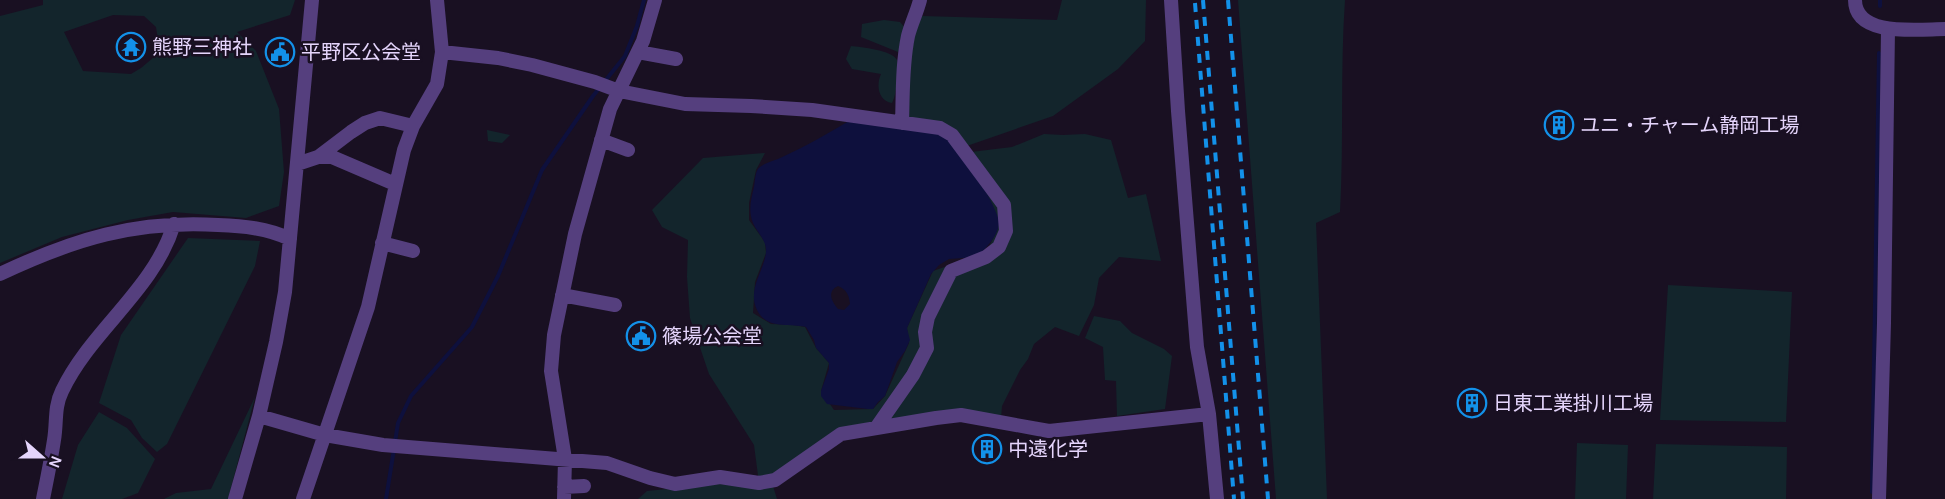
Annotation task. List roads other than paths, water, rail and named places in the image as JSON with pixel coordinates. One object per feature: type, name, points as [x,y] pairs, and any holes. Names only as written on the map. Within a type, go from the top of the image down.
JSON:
[{"type":"street","points":[[235,499],[259,416],[285,292],[312,0]]},
{"type":"street","points":[[303,499],[368,307],[404,150],[413,126],[436,84],[442,52],[437,0]]},
{"type":"street","points":[[584,486],[564,493],[565,459],[550,371],[554,335],[575,234],[610,109],[607,86],[638,52],[655,0]]},
{"type":"street","points":[[902,123],[906,51],[920,0]]},
{"type":"street","points":[[1171,0],[1197,347],[1209,414],[1217,499]]},
{"type":"street","points":[[1855,0],[1855,6],[1861,18],[1872,24],[1888,29],[1945,29]]},
{"type":"street","points":[[1879,499],[1888,29]]},
{"type":"street","points":[[442,52],[498,58],[532,65],[607,86],[685,104],[812,110],[940,128],[952,135],[1004,206],[1006,231],[999,247],[987,257],[951,271],[928,317],[925,332],[927,348],[913,375],[876,428]]},
{"type":"street","points":[[638,52],[676,59]]},
{"type":"street","points":[[318,157],[365,123],[380,118],[413,126]]},
{"type":"street","points":[[601,140],[628,150]]},
{"type":"street","points":[[297,164],[318,157],[332,157],[395,184]]},
{"type":"street","points":[[0,274],[33,258],[77,242],[122,230],[174,224],[240,226],[274,231],[290,239]]},
{"type":"street","points":[[43,499],[55,438],[55,408],[61,391],[86,351],[156,266],[168,243],[174,224]]},
{"type":"street","points":[[382,243],[413,250]]},
{"type":"street","points":[[562,294],[615,305]]},
{"type":"street","points":[[259,416],[326,435],[383,445],[607,463],[675,484],[720,477],[759,483],[775,480],[841,434],[961,415],[1049,431],[1209,414]]},
{"type":"waterway","points":[[395,442],[398,423],[411,396],[472,327],[498,276],[542,170],[593,96],[625,56],[644,0]]},
{"type":"waterway","points":[[1880,0],[1880,6]]},
{"type":"waterway","points":[[1872,492],[1879,53]]},
{"type":"waterway","points":[[386,499],[394,449]]},
{"type":"railway","points":[[1203,0],[1243,499]]},
{"type":"railway","points":[[1228,0],[1268,499]]},
{"type":"railway","points":[[1195,3],[1234,499]]},
{"type":"place","name":"熊野三神社","points":[[131,47]]},
{"type":"place","name":"平野区公会堂","points":[[280,52]]},
{"type":"place","name":"ユニ・チャーム静岡工場","points":[[1559,125]]},
{"type":"place","name":"篠場公会堂","points":[[641,336]]},
{"type":"place","name":"日東工業掛川工場","points":[[1472,403]]},
{"type":"place","name":"中遠化学","points":[[987,449]]}]
